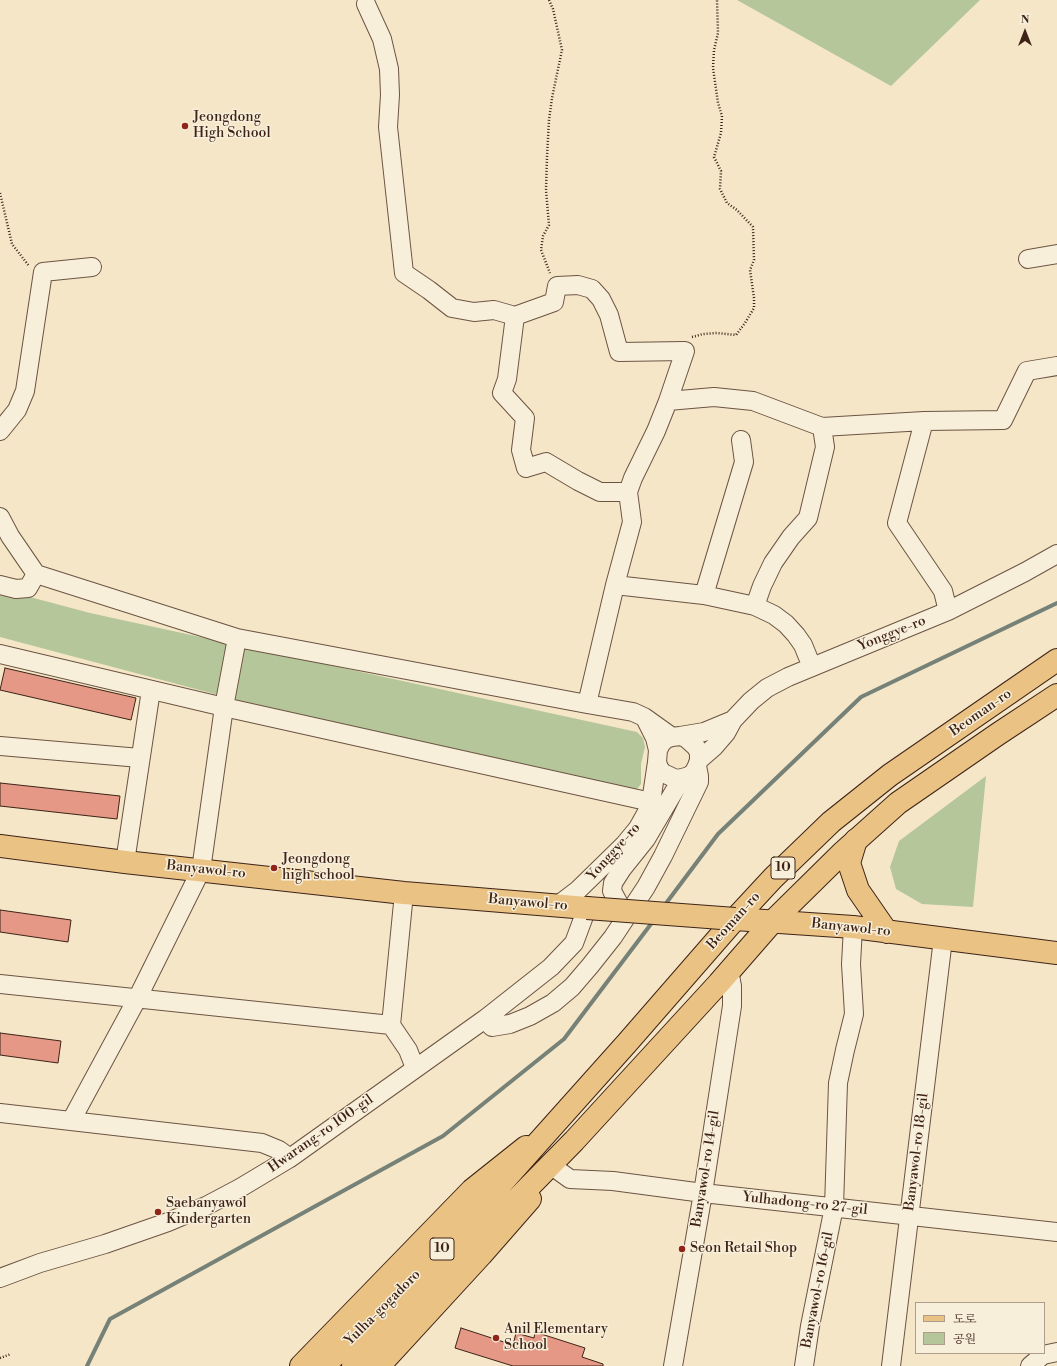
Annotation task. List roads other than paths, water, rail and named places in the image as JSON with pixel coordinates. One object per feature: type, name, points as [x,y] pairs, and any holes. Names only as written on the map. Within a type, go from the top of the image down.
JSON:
[{"type":"main road","name":"Beoman-ro","points":[[554,1126],[638,1032],[734,919],[773,878],[831,822],[890,775],[1057,660]]},
{"type":"main road","name":"Beoman-ro","points":[[574,1141],[729,972],[773,921],[856,840],[898,803],[1057,695]]},
{"type":"main road","points":[[856,840],[849,863],[858,890],[887,932]]},
{"type":"main road","name":"Banyawol-ro","points":[[0,846],[125,862],[404,893],[623,911],[853,927],[1057,953]]},
{"type":"main road","points":[[300,1366],[472,1190],[554,1126]]},
{"type":"main road","name":"Yulha-gogadoro","points":[[324,1366],[450,1241],[554,1126]]},
{"type":"main road","points":[[379,1366],[481,1255],[556,1169],[574,1141]]},
{"type":"main road","name":"Yulha-gogadoro","points":[[353,1366],[574,1141]]},
{"type":"street","points":[[366,4],[382,39],[389,68],[390,95],[388,127],[404,273],[452,308],[474,312],[494,310],[515,316],[554,302],[557,286],[578,285],[592,289],[601,299],[609,315],[619,352],[685,351],[656,431],[633,478],[628,492],[632,522],[615,585],[587,704]]},
{"type":"street","points":[[1028,259],[1057,254]]},
{"type":"street","points":[[0,431],[17,410],[25,391],[43,272],[92,267]]},
{"type":"street","points":[[515,316],[507,379],[502,394],[524,418],[521,450],[526,468],[546,462],[600,492],[628,492]]},
{"type":"street","points":[[668,401],[714,397],[753,401],[822,427],[924,421],[1003,420],[1027,371],[1057,366]]},
{"type":"street","points":[[924,421],[897,523],[943,591],[948,611]]},
{"type":"street","points":[[755,606],[762,586],[773,563],[791,537],[808,518],[825,447],[822,427]]},
{"type":"street","points":[[704,595],[744,462],[741,440]]},
{"type":"street","points":[[0,517],[10,536],[36,574],[237,638],[633,712],[676,736],[686,738],[696,747],[699,753],[699,782],[663,856],[646,887],[613,937],[572,987],[553,1003],[530,1016],[510,1024],[492,1027],[485,1019]]},
{"type":"street","name":"Yonggye-ro","points":[[698,763],[714,748],[726,732],[732,720],[751,701],[767,688],[788,677],[948,611],[1057,554]]},
{"type":"street","points":[[0,585],[16,589],[28,588],[36,574]]},
{"type":"street","points":[[615,585],[704,595],[755,606],[774,615],[786,624],[803,645],[812,667]]},
{"type":"street","points":[[71,1121],[137,999],[201,870],[224,707],[237,638]]},
{"type":"street","points":[[0,654],[224,707],[651,802]]},
{"type":"street","points":[[125,862],[151,690]]},
{"type":"street","points":[[644,717],[652,731],[659,768],[663,773],[676,779],[682,778],[689,776],[698,763]]},
{"type":"street","name":"Yonggye-ro","points":[[676,736],[704,732],[732,720]]},
{"type":"street","points":[[657,756],[661,744],[666,739],[676,736]]},
{"type":"street","points":[[0,746],[140,758]]},
{"type":"street","name":"Yonggye-ro","points":[[557,906],[578,890],[624,845],[638,828],[651,802],[657,756]]},
{"type":"street","name":"Yonggye-ro","points":[[623,911],[612,891],[613,883],[622,869],[646,839],[682,778]]},
{"type":"street","points":[[404,893],[391,1025],[408,1050],[415,1068]]},
{"type":"street","name":"Hwarang-ro 100-gil","points":[[0,1278],[40,1263],[105,1244],[168,1222],[206,1206],[240,1188],[290,1158],[485,1019],[551,967],[574,943],[587,908]]},
{"type":"street","name":"Banyawol-ro 16-gil","points":[[804,1366],[810,1326],[834,1208],[838,1083],[854,1014],[851,964],[853,927]]},
{"type":"street","name":"Banyawol-ro 18-gil","points":[[891,1366],[943,939]]},
{"type":"street","name":"Banyawol-ro 14-gil","points":[[673,1366],[703,1193],[732,1006],[732,986],[729,972]]},
{"type":"street","points":[[0,984],[391,1025]]},
{"type":"street","points":[[0,1113],[262,1143],[280,1150],[290,1158]]},
{"type":"street","name":"Yulhadong-ro 27-gil","points":[[556,1169],[570,1179],[613,1181],[703,1193],[1057,1232]]},
{"type":"street","points":[[1030,1366],[1043,1355],[1057,1352]]},
{"type":"waterway","points":[[664,906],[718,834],[861,697],[1057,603]]},
{"type":"waterway","points":[[87,1366],[110,1319],[443,1136],[564,1039],[654,920]]},
{"type":"place","name":"Jeongdong High School","points":[[185,126]]},
{"type":"place","name":"Jeongdong high school","points":[[274,868]]},
{"type":"place","name":"Saebanyawol Kindergarten","points":[[158,1212]]},
{"type":"place","name":"Seon Retail Shop","points":[[682,1249]]},
{"type":"place","name":"Anil Elementary School","points":[[496,1338]]}]
